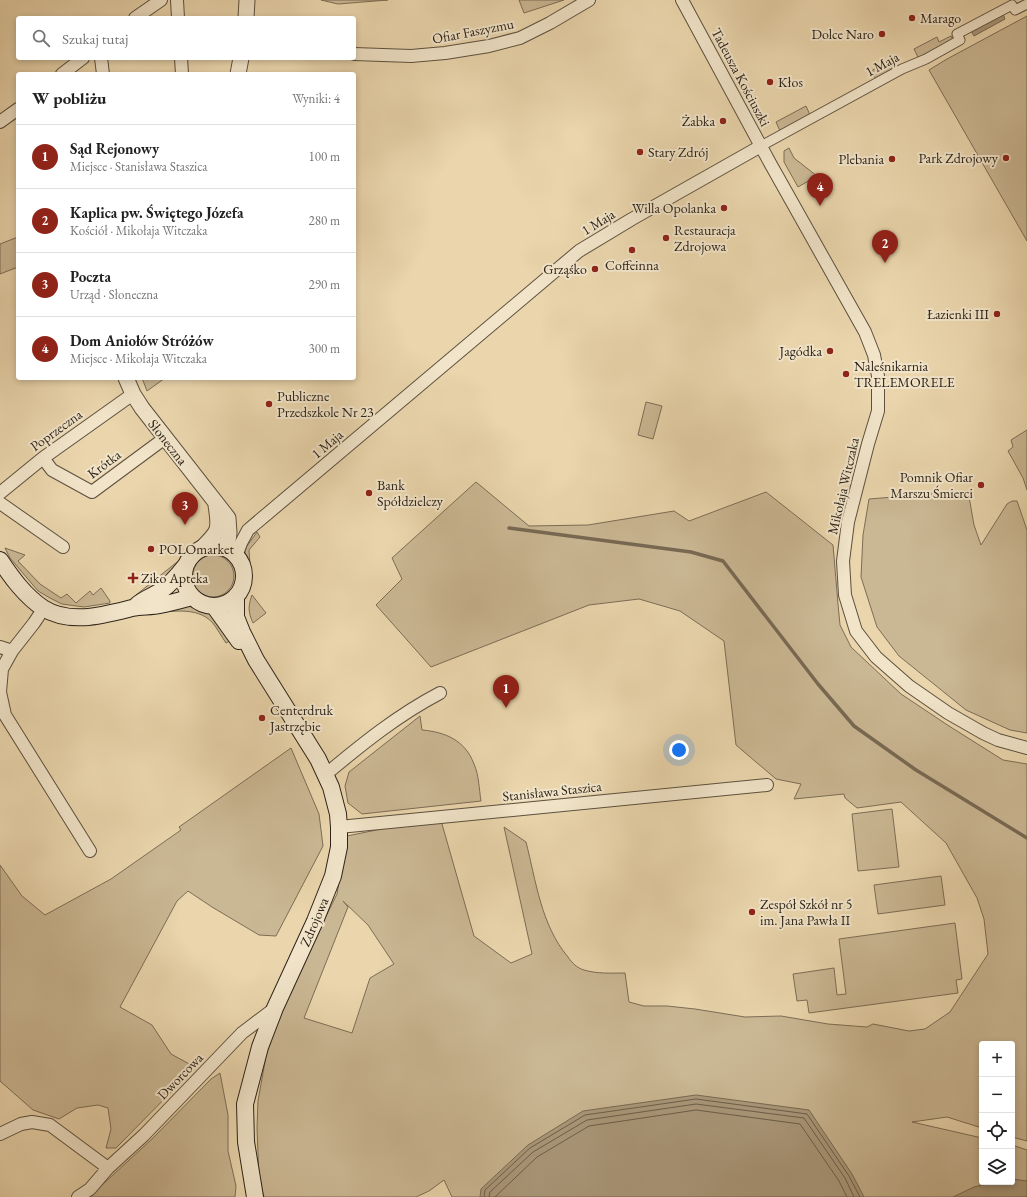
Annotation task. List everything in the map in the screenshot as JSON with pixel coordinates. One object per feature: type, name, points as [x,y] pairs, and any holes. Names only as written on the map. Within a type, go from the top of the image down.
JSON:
[{"type":"main road","points":[[134,608],[142,600],[160,592],[172,582],[195,553],[201,549],[209,547],[218,547],[231,553],[241,564],[243,576],[241,589],[230,602],[222,605],[206,605],[199,602],[192,598],[184,582],[186,565]]},
{"type":"main road","points":[[0,560],[17,585],[29,597],[44,608],[58,614],[73,617],[104,615],[192,598]]},
{"type":"main road","name":"Zdrojowa","points":[[236,596],[236,617],[242,632],[256,660],[318,759],[331,787],[338,814],[339,827],[339,846],[333,876],[315,922],[275,1008],[260,1047],[245,1104],[246,1142],[255,1197]]},
{"type":"main road","name":"Zdrojowa","points":[[214,606],[239,641],[256,660]]},
{"type":"street","points":[[138,16],[161,0]]},
{"type":"street","points":[[177,0],[178,16]]},
{"type":"street","points":[[246,16],[247,0]]},
{"type":"street","name":"Ofiar Faszyzmu","points":[[356,54],[410,56],[445,53],[489,46],[520,38],[550,23],[588,0]]},
{"type":"street","name":"Tadeusza Kościuszki","points":[[682,0],[770,163]]},
{"type":"street","name":"1 Maja","points":[[231,553],[241,543],[248,530],[580,252],[629,221],[761,146],[902,69],[926,59],[960,40],[957,34],[1012,5],[1015,10],[1027,4]]},
{"type":"street","points":[[65,72],[80,60]]},
{"type":"street","points":[[100,60],[103,72]]},
{"type":"street","points":[[181,60],[182,72]]},
{"type":"street","points":[[238,72],[241,60]]},
{"type":"street","points":[[0,122],[16,110]]},
{"type":"street","name":"Mikołaja Witczaka","points":[[770,163],[865,332],[874,355],[878,376],[878,411],[848,522],[843,562],[845,595],[856,631],[876,657],[909,686],[948,713],[998,740],[1027,748]]},
{"type":"street","name":"Słoneczna","points":[[127,380],[132,394],[228,518],[231,553]]},
{"type":"street","name":"Poprzeczna","points":[[0,493],[42,458],[132,394]]},
{"type":"street","name":"Krótka","points":[[42,458],[52,470],[92,492],[165,438]]},
{"type":"street","name":"Słoneczna","points":[[201,549],[216,534],[218,522],[215,502]]},
{"type":"street","points":[[0,503],[62,547]]},
{"type":"street","points":[[44,608],[34,623],[6,649],[0,692],[5,715],[90,851]]},
{"type":"street","points":[[325,775],[375,734],[419,704],[440,693]]},
{"type":"street","name":"Stanisława Staszica","points":[[339,827],[767,785]]},
{"type":"street","name":"Dworcowa","points":[[78,1197],[90,1189],[108,1168],[144,1135],[242,1033],[275,1008]]},
{"type":"street","points":[[0,1134],[21,1124],[32,1122],[50,1125],[108,1168]]},
{"type":"shaded area","points":[[321,0],[388,0],[338,4]]},
{"type":"shaded area","points":[[519,0],[564,0],[524,13]]},
{"type":"shaded area","name":"Park Zdrojowy","points":[[1027,16],[1027,241],[929,70]]},
{"type":"shaded area","points":[[951,36],[953,40],[919,59],[914,49],[937,37],[939,42]]},
{"type":"shaded area","points":[[893,59],[894,63],[891,69],[876,79],[871,71]]},
{"type":"shaded area","points":[[806,106],[810,115],[780,131],[776,122]]},
{"type":"shaded area","points":[[789,148],[794,158],[817,176],[798,187],[784,162],[784,151]]},
{"type":"shaded area","points":[[16,238],[16,268],[0,274],[0,244]]},
{"type":"shaded area","points":[[143,380],[162,380],[147,391]]},
{"type":"shaded area","points":[[646,402],[662,406],[653,439],[638,435]]},
{"type":"shaded area","points":[[1027,430],[1027,490],[1023,478],[1008,451],[1013,447],[1011,440]]},
{"type":"shaded area","points":[[476,482],[529,526],[588,525],[674,511],[689,521],[766,492],[833,545],[840,625],[851,647],[901,694],[949,726],[1003,760],[1027,764],[1027,1141],[1015,1138],[1015,1041],[979,1041],[979,1127],[947,1117],[912,1122],[979,1137],[979,1185],[1015,1185],[1015,1146],[1027,1150],[1027,1197],[452,1197],[444,1180],[429,1191],[416,1197],[264,1197],[259,1179],[257,1128],[258,1101],[266,1056],[281,1008],[337,894],[347,836],[440,817],[474,936],[511,963],[532,954],[504,827],[526,842],[545,917],[551,931],[570,959],[575,965],[584,970],[604,973],[625,973],[629,1002],[644,1006],[667,1006],[695,1009],[745,1017],[781,1016],[828,1024],[867,1027],[873,1024],[909,1031],[925,1029],[950,1012],[988,954],[984,919],[977,898],[946,843],[901,802],[857,808],[845,798],[844,794],[794,799],[801,784],[776,779],[736,745],[724,641],[680,611],[639,599],[589,605],[431,667],[376,605],[402,579],[392,558]],"holes":[[[343,901],[368,925],[394,964],[370,978],[352,1033],[304,1018],[348,907]]]},
{"type":"shaded area","points":[[968,491],[974,525],[981,545],[1007,504],[1012,501],[1017,501],[1027,530],[1027,733],[1010,730],[966,710],[899,656],[877,627],[861,577],[863,535],[869,499]]},
{"type":"shaded area","points":[[257,532],[260,537],[249,550],[251,579],[242,602],[242,611],[248,628],[240,614],[242,595],[247,584],[245,552],[247,546]]},
{"type":"shaded area","points":[[5,548],[25,555],[18,561],[40,584],[61,598],[67,594],[76,603],[90,591],[93,595],[101,588],[110,603],[84,607],[62,604],[50,598],[38,591],[10,558]]},
{"type":"shaded area","points":[[213,555],[228,561],[234,576],[228,591],[213,597],[198,591],[192,576],[198,561]]},
{"type":"shaded area","points":[[182,558],[173,575],[139,598],[136,595]]},
{"type":"shaded area","points":[[252,595],[266,613],[253,623],[249,609]]},
{"type":"shaded area","points":[[188,606],[207,611],[235,638],[226,643],[212,622],[199,614],[183,611],[151,613]]},
{"type":"shaded area","points":[[420,716],[422,730],[446,735],[460,743],[465,749],[476,768],[481,801],[362,814],[348,803],[345,786],[349,772]]},
{"type":"shaded area","points":[[291,748],[319,814],[323,846],[276,936],[259,935],[188,891],[177,901],[120,1007],[152,1025],[171,1054],[193,1066],[183,1080],[116,1148],[106,1148],[111,1129],[108,1108],[98,1105],[77,1108],[59,1119],[33,1110],[0,1081],[0,865],[22,896],[45,915],[111,879],[181,830],[179,827]]},
{"type":"shaded area","points":[[892,809],[899,867],[858,871],[852,814]]},
{"type":"shaded area","points":[[941,876],[945,905],[878,914],[874,885]]},
{"type":"shaded area","points":[[955,923],[962,979],[956,980],[958,993],[809,1013],[807,1000],[797,1001],[793,974],[834,968],[837,995],[846,994],[839,939]]},
{"type":"shaded area","points":[[220,1073],[228,1115],[228,1151],[236,1186],[235,1197],[89,1197],[152,1139],[211,1079]]},
{"type":"water","points":[[1003,14],[1005,19],[974,36],[971,31]]},
{"type":"water","points":[[696,1095],[809,1110],[852,1174],[864,1197],[480,1197],[481,1189],[528,1145],[583,1111]]},
{"type":"water","points":[[1015,1179],[1027,1181],[1027,1197],[953,1197],[974,1187],[982,1185],[1015,1185]]},
{"type":"waterway","points":[[509,528],[691,552],[723,561],[818,684],[854,726],[916,770],[1027,838]]},
{"type":"place","name":"Marago","points":[[912,18]]},
{"type":"place","name":"Dolce Naro","points":[[882,34]]},
{"type":"place","name":"Kłos","points":[[770,82]]},
{"type":"place","name":"Żabka","points":[[723,121]]},
{"type":"place","name":"Stary Zdrój","points":[[640,152]]},
{"type":"place","name":"Park Zdrojowy","points":[[1006,158]]},
{"type":"place","name":"Plebania","points":[[892,159]]},
{"type":"place","name":"Dom Aniołów Stróżów","points":[[820,206]]},
{"type":"place","name":"Willa Opolanka","points":[[724,208]]},
{"type":"place","name":"Restauracja Zdrojowa","points":[[666,238]]},
{"type":"place","name":"Coffeinna","points":[[632,250]]},
{"type":"place","name":"Kaplica pw. Świętego Józefa","points":[[885,263]]},
{"type":"place","name":"Grząśko","points":[[595,269]]},
{"type":"place","name":"Łazienki III","points":[[997,314]]},
{"type":"place","name":"Jagódka","points":[[830,351]]},
{"type":"place","name":"Naleśnikarnia TRELEMORELE","points":[[846,374]]},
{"type":"place","name":"Publiczne Przedszkole Nr 23","points":[[269,404]]},
{"type":"place","name":"Pomnik Ofiar Marszu Śmierci","points":[[981,485]]},
{"type":"place","name":"Bank Spółdzielczy","points":[[369,493]]},
{"type":"place","name":"Poczta","points":[[185,525]]},
{"type":"place","name":"POLOmarket","points":[[151,549]]},
{"type":"place","name":"Ziko Apteka","points":[[133,578]]},
{"type":"place","name":"Sąd Rejonowy","points":[[506,708]]},
{"type":"place","name":"Centerdruk Jastrzębie","points":[[262,718]]},
{"type":"place","name":"Zespół Szkół nr 5 im. Jana Pawła II","points":[[752,912]]}]
